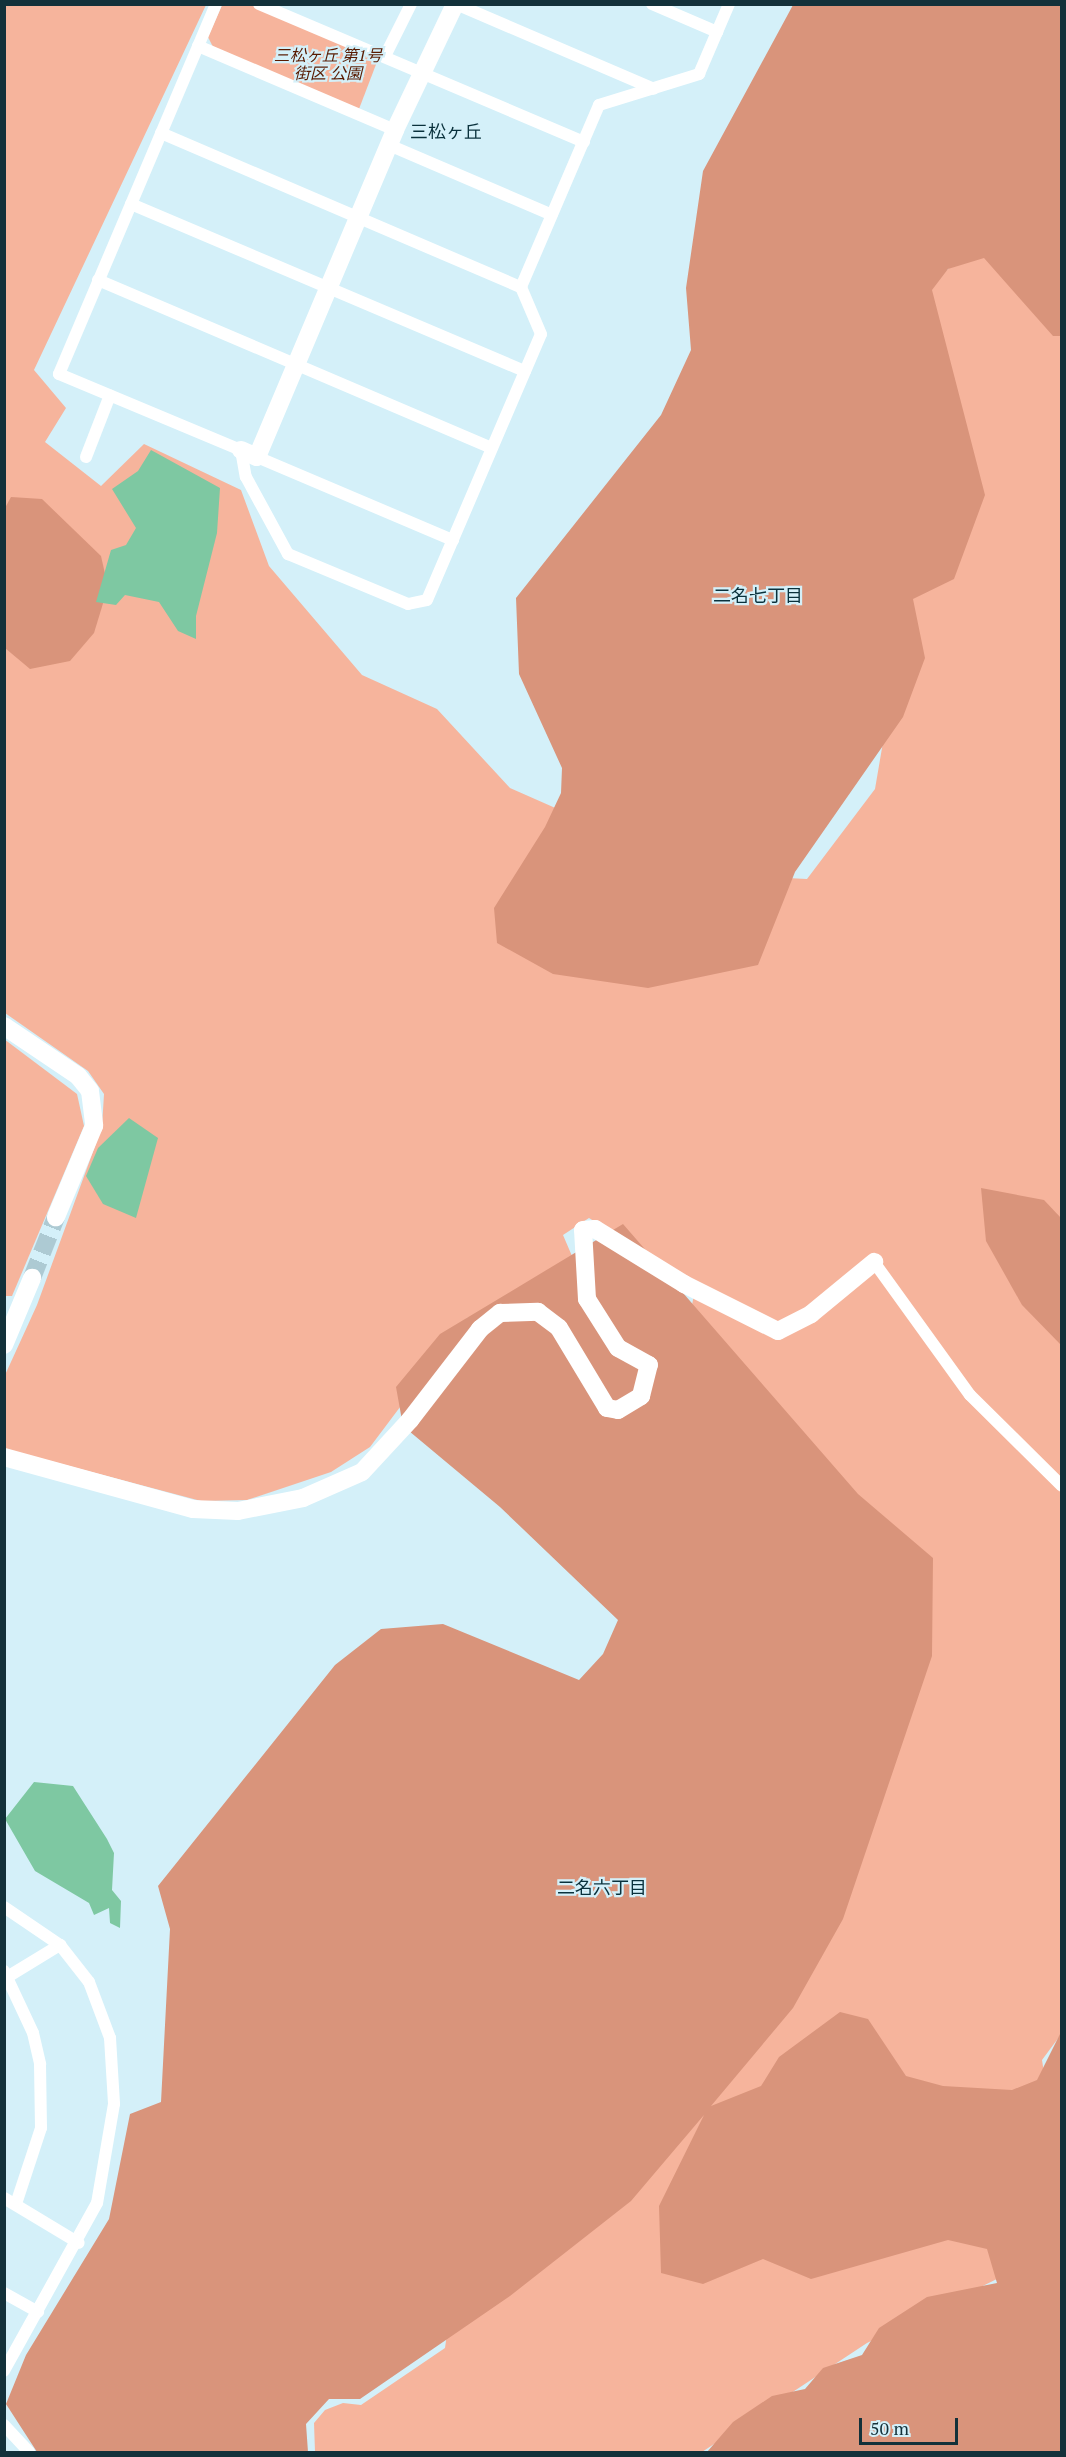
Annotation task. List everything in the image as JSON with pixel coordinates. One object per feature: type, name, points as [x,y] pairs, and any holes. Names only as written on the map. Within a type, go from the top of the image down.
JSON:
[{"type":"street","points":[[216,4],[58,374],[453,540]]},
{"type":"street","points":[[259,4],[422,71],[584,142]]},
{"type":"street","points":[[385,56],[411,4]]},
{"type":"street","points":[[161,133],[359,218],[521,287],[541,334],[427,600],[408,604],[288,554],[246,477],[249,453],[296,365],[359,218],[392,137],[422,71],[455,4],[654,88]]},
{"type":"street","points":[[651,4],[717,32]]},
{"type":"street","points":[[521,287],[599,105],[699,74],[729,4]]},
{"type":"street","points":[[198,46],[552,215]]},
{"type":"street","points":[[131,204],[525,371]]},
{"type":"street","points":[[98,280],[492,448]]},
{"type":"street","points":[[86,457],[110,395]]},
{"type":"street","points":[[4,1026],[78,1076],[90,1091],[94,1126],[56,1217]]},
{"type":"street","points":[[4,1457],[193,1509],[238,1511],[303,1498],[345,1483],[370,1465],[480,1329],[500,1313],[538,1312],[559,1328],[592,1391],[607,1408],[618,1410],[641,1396],[649,1365],[618,1348],[587,1299],[583,1230],[595,1229],[684,1284],[778,1331],[811,1314],[874,1262],[970,1395],[1062,1486]]},
{"type":"street","points":[[4,1345],[32,1278]]},
{"type":"street","points":[[4,1907],[60,1945],[95,1994],[110,2038],[113,2072],[107,2167],[79,2242],[4,2371]]},
{"type":"street","points":[[60,1945],[6,1975],[33,2034],[41,2076],[41,2128],[10,2201],[79,2242]]},
{"type":"street","points":[[4,2293],[38,2312]]},
{"type":"street","points":[[4,2426],[29,2452]]},
{"type":"green space","points":[[4,5],[206,5],[34,370],[66,408],[45,442],[101,486],[144,444],[241,490],[269,566],[362,675],[437,709],[510,788],[705,874],[807,879],[875,789],[902,631],[903,302],[981,245],[1061,300],[1062,2033],[1042,2060],[1054,2137],[1005,2275],[867,2343],[702,2452],[315,2452],[314,2423],[325,2410],[343,2403],[361,2405],[445,2348],[450,2312],[501,2258],[696,1285],[589,1218],[563,1235],[587,1291],[467,1318],[370,1447],[331,1472],[247,1500],[201,1501],[5,1449],[5,1375],[37,1305],[102,1127],[104,1094],[88,1071],[5,1013]]},
{"type":"green space","name":"三松ヶ丘 第1号 街区 公園","points":[[222,5],[259,5],[380,54],[359,109],[213,47],[208,37]]},
{"type":"green space","points":[[4,1039],[77,1094],[84,1126],[12,1296],[4,1296]]},
{"type":"shaded area","points":[[793,5],[1061,5],[1061,336],[1053,336],[984,258],[948,269],[932,290],[985,495],[954,579],[913,599],[925,658],[903,717],[795,872],[758,965],[648,988],[553,974],[497,943],[494,908],[545,827],[561,793],[562,768],[519,674],[516,598],[661,415],[691,350],[686,288],[703,171]]},
{"type":"shaded area","points":[[151,450],[220,488],[217,533],[196,616],[196,639],[178,631],[159,602],[125,595],[116,605],[96,602],[111,550],[126,545],[136,528],[112,489],[138,471]]},
{"type":"shaded area","points":[[11,497],[42,499],[101,556],[108,587],[94,633],[70,661],[30,669],[5,648],[5,508]]},
{"type":"shaded area","points":[[129,1118],[158,1138],[136,1218],[103,1204],[86,1176],[98,1148]]},
{"type":"shaded area","points":[[981,1188],[1044,1200],[1061,1218],[1061,1345],[1022,1305],[986,1241]]},
{"type":"shaded area","points":[[623,1224],[858,1494],[933,1558],[932,1656],[843,1919],[793,2008],[711,2106],[761,2086],[779,2057],[840,2012],[868,2019],[906,2076],[943,2086],[1012,2090],[1037,2080],[1061,2032],[1061,2452],[707,2452],[733,2422],[772,2396],[805,2389],[823,2368],[862,2355],[879,2328],[927,2297],[997,2283],[987,2249],[948,2240],[811,2279],[763,2259],[703,2284],[661,2273],[659,2206],[704,2115],[631,2201],[510,2296],[360,2399],[329,2399],[306,2424],[308,2452],[37,2452],[6,2404],[26,2355],[109,2219],[130,2114],[161,2102],[170,1929],[158,1886],[335,1665],[381,1629],[443,1624],[579,1680],[603,1654],[618,1620],[500,1507],[403,1426],[396,1387],[440,1334]]},
{"type":"shaded area","points":[[34,1782],[73,1786],[107,1839],[114,1853],[112,1890],[121,1901],[120,1928],[110,1923],[109,1908],[94,1915],[89,1903],[35,1871],[5,1819]]},
{"type":"tunnel","points":[[32,1278],[56,1217]]},
{"type":"district","name":"三松ヶ丘","points":[[446,131]]},
{"type":"district","name":"二名七丁目","points":[[758,595]]},
{"type":"district","name":"二名六丁目","points":[[602,1887]]}]
